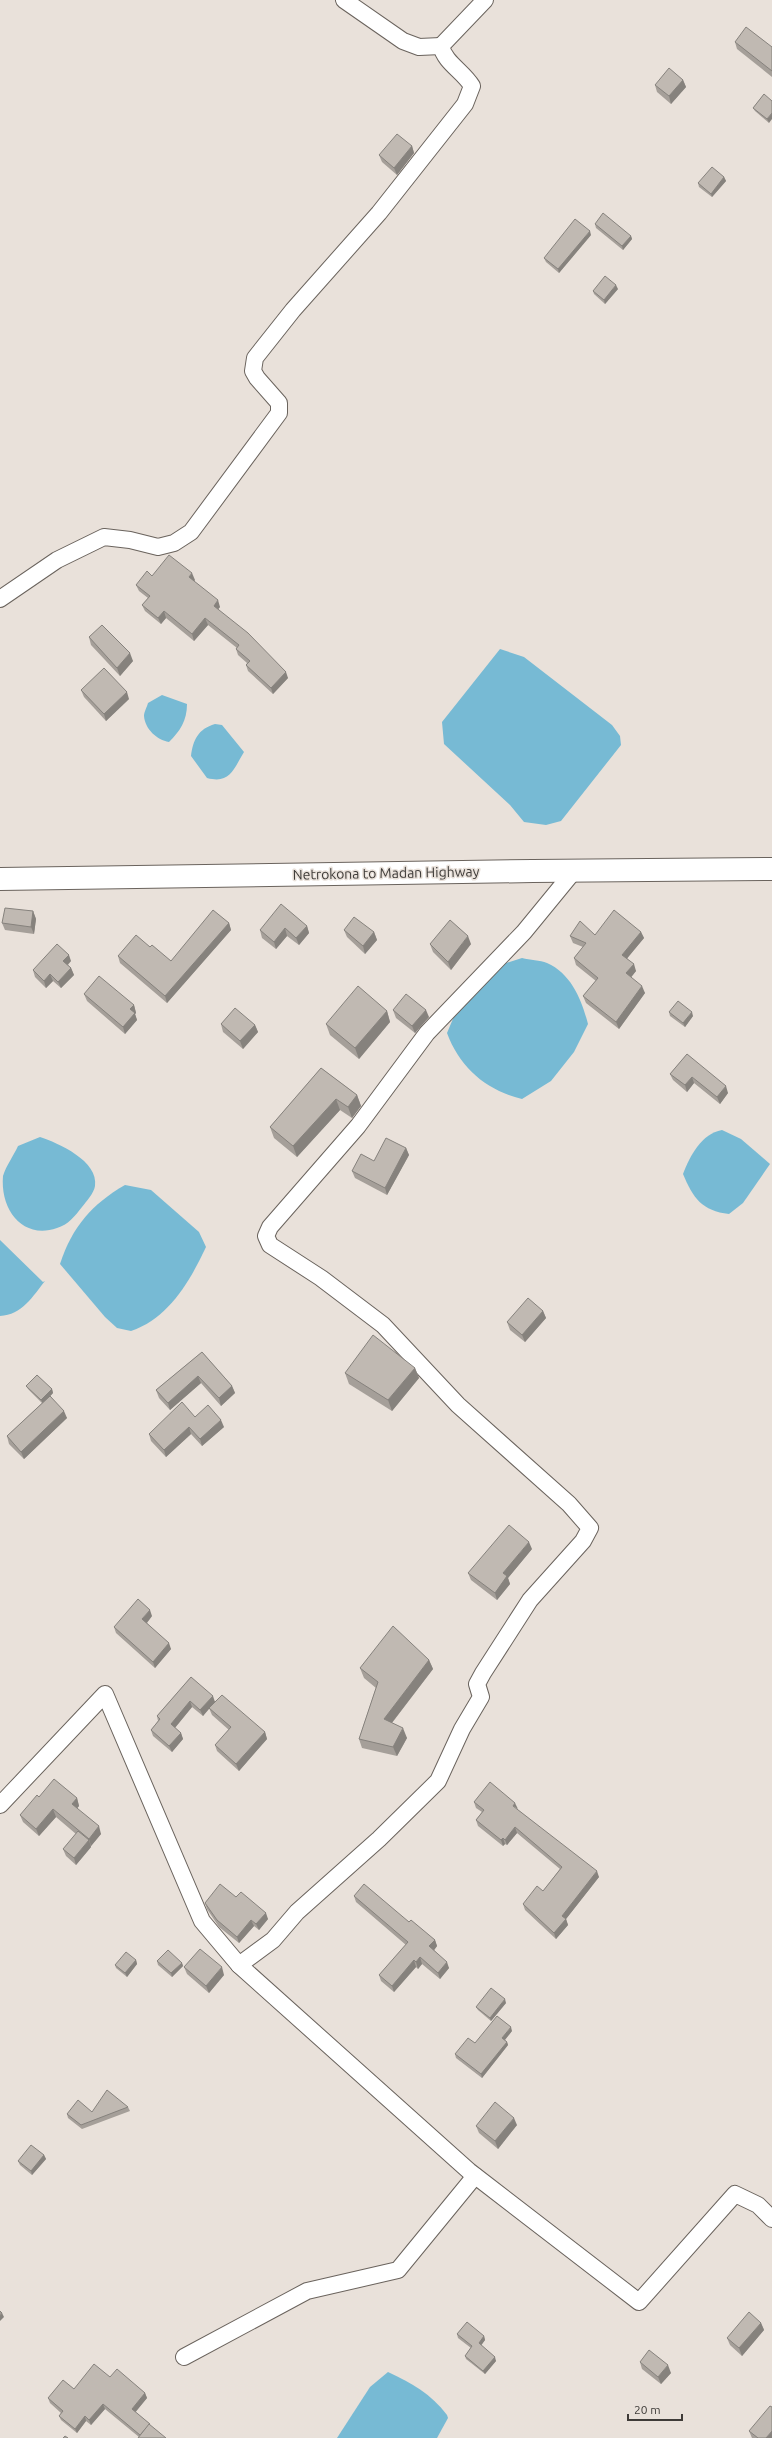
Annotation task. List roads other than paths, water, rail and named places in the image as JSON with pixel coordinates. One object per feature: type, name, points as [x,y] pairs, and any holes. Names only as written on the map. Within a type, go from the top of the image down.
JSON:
[{"type":"main road","name":"Netrokona to Madan Highway","points":[[0,879],[574,870],[772,869]]},
{"type":"street","points":[[344,0],[403,41],[419,47],[441,46],[485,0]]},
{"type":"street","points":[[0,599],[57,560],[104,537],[130,540],[158,547],[167,546],[191,532],[279,413],[279,403],[257,378],[253,371],[255,358],[293,310],[380,213],[461,110],[471,94],[472,86],[469,81],[443,54],[441,46]]},
{"type":"street","points":[[240,1965],[273,1940],[297,1912],[379,1839],[438,1781],[462,1729],[481,1697],[477,1684],[483,1673],[530,1600],[583,1541],[590,1528],[570,1504],[458,1405],[382,1325],[321,1278],[270,1245],[266,1236],[270,1227],[358,1126],[427,1033],[524,932],[574,870]]},
{"type":"street","points":[[0,1805],[105,1694],[202,1921],[240,1965],[475,2176],[639,2302],[735,2194],[758,2205],[772,2219]]},
{"type":"street","points":[[184,2357],[307,2291],[398,2270],[475,2176]]},
{"type":"water","points":[[500,649],[524,657],[612,725],[620,736],[621,745],[561,821],[546,825],[524,822],[510,805],[444,744],[442,722]]},
{"type":"water","points":[[162,695],[187,704],[184,721],[169,742],[160,739],[152,733],[145,721],[144,716],[148,703]]},
{"type":"water","points":[[215,724],[222,725],[244,752],[234,770],[226,777],[221,779],[207,778],[191,756],[193,745],[200,732]]},
{"type":"water","points":[[522,958],[547,963],[563,974],[575,989],[579,997],[588,1024],[574,1052],[551,1081],[522,1099],[497,1090],[476,1076],[459,1057],[452,1046],[447,1033],[455,1014],[503,964]]},
{"type":"water","points":[[722,1130],[741,1139],[770,1164],[743,1203],[729,1214],[712,1210],[700,1202],[691,1190],[683,1174],[693,1153],[702,1141],[715,1132]]},
{"type":"water","points":[[40,1137],[76,1154],[91,1169],[95,1177],[93,1192],[77,1214],[65,1225],[45,1231],[34,1230],[24,1226],[16,1219],[5,1200],[3,1188],[3,1176],[18,1146]]},
{"type":"water","points":[[125,1185],[151,1190],[199,1232],[206,1247],[193,1273],[177,1297],[156,1317],[131,1331],[117,1328],[105,1317],[60,1264],[71,1239],[85,1218],[103,1200]]},
{"type":"water","points":[[0,1240],[43,1282],[45,1281],[21,1308],[8,1315],[0,1316]]},
{"type":"water","points":[[388,2372],[405,2380],[428,2395],[447,2415],[448,2418],[437,2438],[337,2438],[370,2387]]}]
